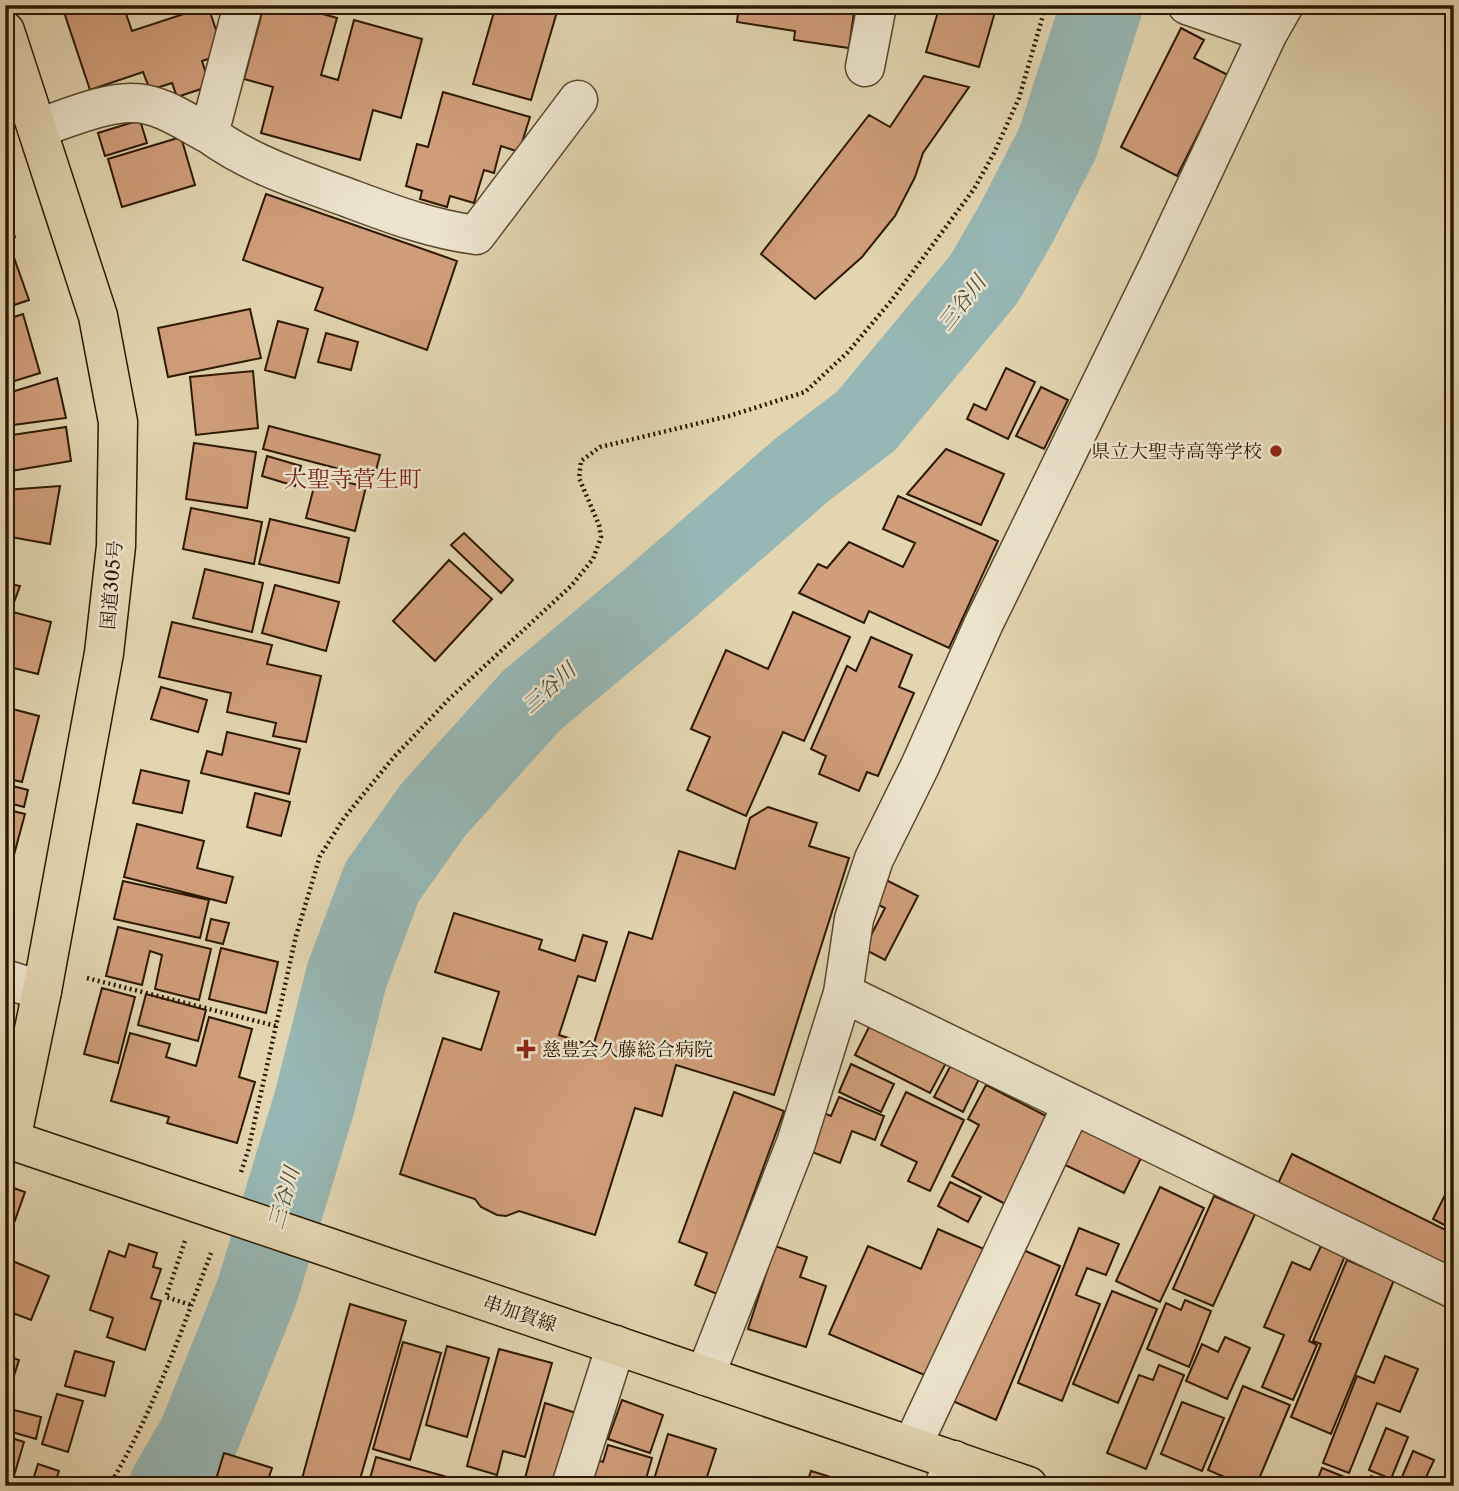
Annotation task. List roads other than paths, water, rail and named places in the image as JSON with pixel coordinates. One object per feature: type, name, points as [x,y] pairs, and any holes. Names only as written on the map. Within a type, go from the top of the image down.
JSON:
[{"type":"main road","name":"国道305号","points":[[5,31],[23,107],[98,316],[118,422],[116,546],[104,653],[42,990],[8,1138]]},
{"type":"main road","name":"串加賀線","points":[[8,1138],[205,1227],[295,1236],[912,1446],[948,1473],[1028,1486]]},
{"type":"street","points":[[209,134],[243,5]]},
{"type":"street","points":[[865,67],[877,5]]},
{"type":"street","points":[[705,1376],[796,1143],[843,993],[855,919],[874,859],[920,766],[989,611],[1276,19],[1187,5]]},
{"type":"street","points":[[23,107],[135,102],[161,109],[209,134],[234,152],[305,182],[440,230],[476,235],[579,100]]},
{"type":"street","points":[[5,979],[42,990]]},
{"type":"street","points":[[843,993],[1454,1289]]},
{"type":"street","points":[[912,1446],[1072,1105]]},
{"type":"street","points":[[571,1486],[616,1345]]},
{"type":"waterway","name":"三谷川","points":[[170,1486],[199,1436],[257,1292],[314,1104],[347,975],[382,882],[433,810],[532,700],[803,469],[866,421],[984,279],[1058,142],[1102,5]]},
{"type":"place","name":"県立大聖寺高等学校","points":[[1276,451]]},
{"type":"place","name":"慈豊会久藤総合病院","points":[[526,1049]]},
{"type":"district","name":"大聖寺菅生町","points":[[353,479]]}]
